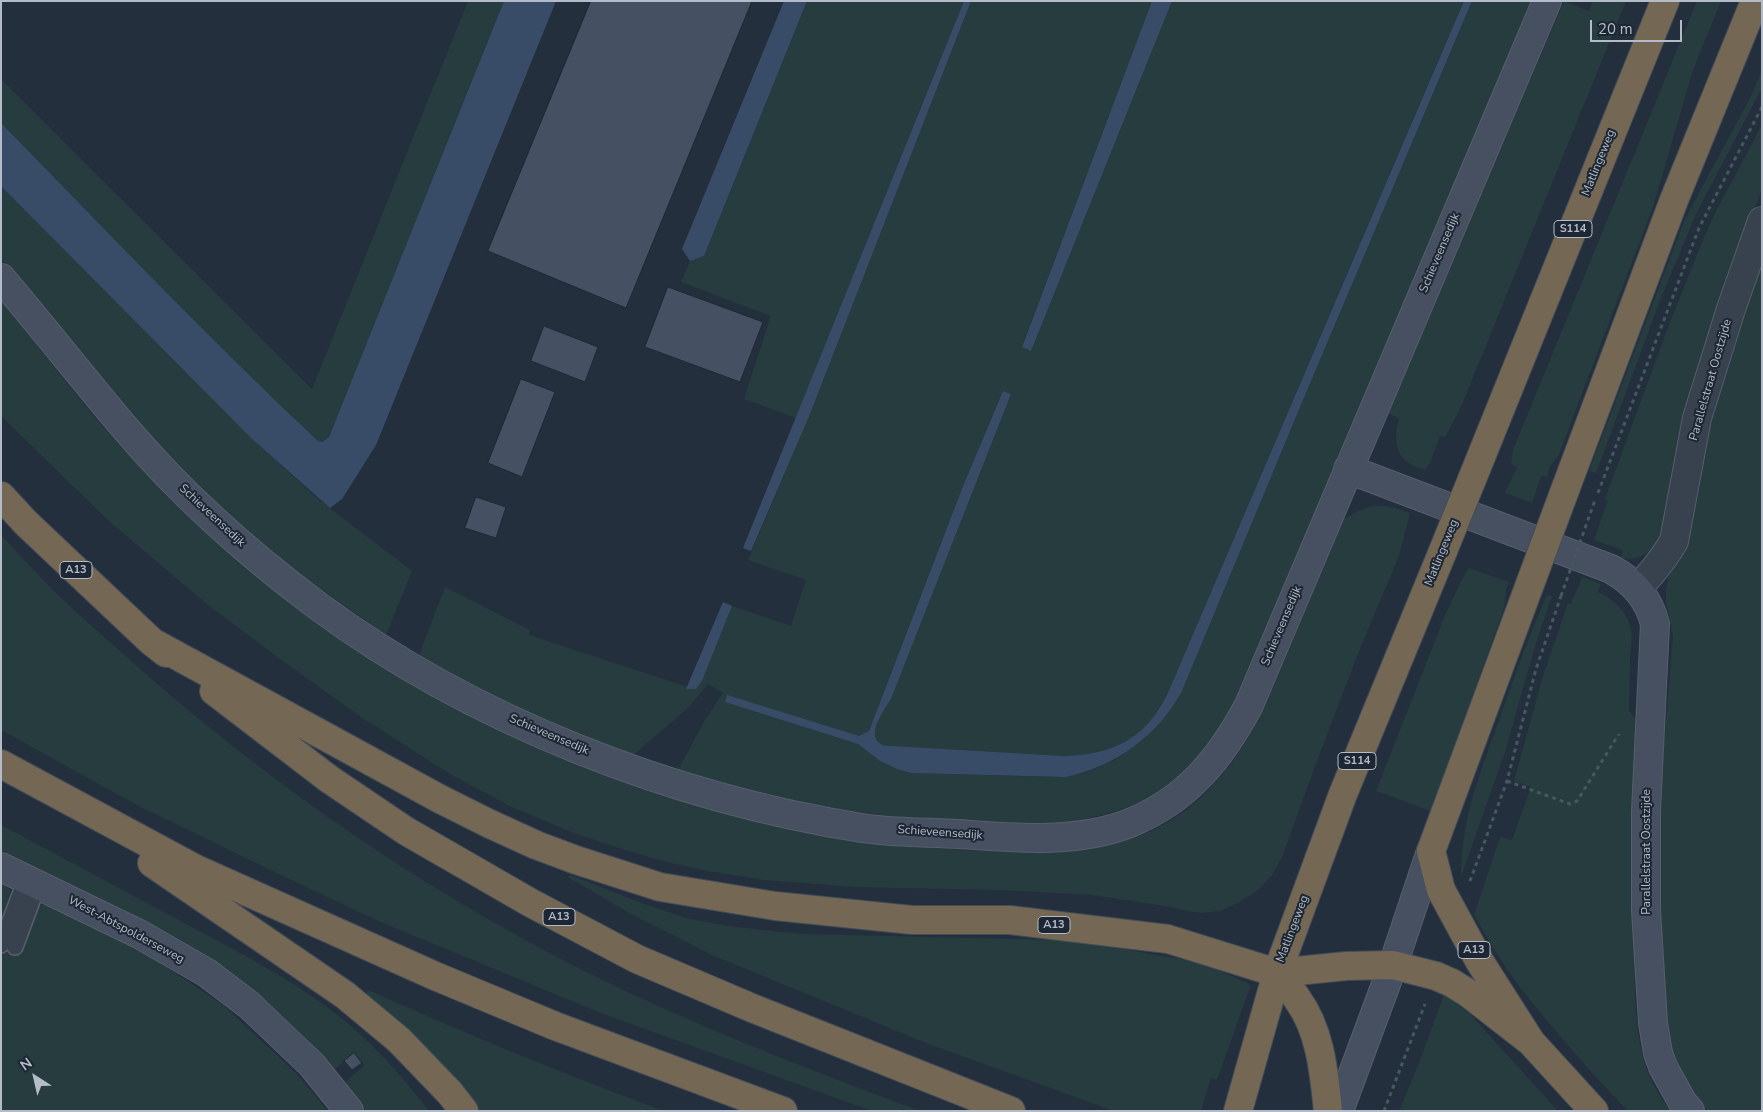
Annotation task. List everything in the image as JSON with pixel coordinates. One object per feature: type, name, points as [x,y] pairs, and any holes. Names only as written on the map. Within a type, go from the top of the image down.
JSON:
[{"type":"highway","name":"Matlingeweg","points":[[1240,1106],[1277,973],[1343,794],[1665,1]]},
{"type":"highway","points":[[1431,851],[1674,200],[1756,1]]},
{"type":"highway","name":"A13","points":[[1,496],[26,523],[152,642],[267,733],[406,831],[531,903],[637,959],[752,1008],[1011,1111]]},
{"type":"highway","name":"A13","points":[[152,642],[490,824],[568,857],[660,886],[775,906],[912,920],[1010,920],[1168,939],[1277,973],[1346,966],[1393,965],[1436,976],[1468,993],[1531,1042],[1594,1111]]},
{"type":"highway","points":[[1,764],[196,869],[435,976],[555,1026],[783,1111]]},
{"type":"highway","points":[[33,782],[345,995],[399,1040],[450,1093],[464,1111]]},
{"type":"highway","name":"A13","points":[[1431,851],[1441,890],[1480,962],[1531,1042]]},
{"type":"highway","points":[[1277,973],[1300,1001],[1314,1030],[1323,1066],[1328,1111]]},
{"type":"street","name":"Schieveensedijk","points":[[1,278],[125,429],[158,465],[211,517],[279,577],[321,608],[404,664],[449,690],[545,736],[654,777],[768,809],[864,828],[987,836],[1068,838],[1101,833],[1152,813],[1175,798],[1198,779],[1218,757],[1233,735],[1249,705],[1548,1]]},
{"type":"street","name":"Parallelstraat Oostzijde","points":[[1637,589],[1667,554],[1674,541],[1698,418],[1728,318],[1762,221]]},
{"type":"street","name":"Parallelstraat Oostzijde","points":[[1348,469],[1611,568],[1625,576],[1646,600],[1652,611],[1655,624],[1646,811],[1646,910],[1653,1022],[1658,1053],[1663,1067],[1671,1084],[1690,1111]]},
{"type":"street","points":[[1338,1111],[1393,965],[1431,851]]},
{"type":"street","name":"West-Abtspolderseweg","points":[[1,867],[142,935],[207,973],[249,1005],[312,1065],[349,1111]]},
{"type":"lane","points":[[8,946],[32,882]]},
{"type":"path","points":[[1651,714],[1628,718],[1577,801],[1570,804],[1507,781],[1536,669],[1595,500],[1699,228],[1762,107]]},
{"type":"green space","points":[[468,1],[504,1],[329,437],[321,442],[197,324],[1,123],[1,79],[312,389]]},
{"type":"green space","points":[[807,1],[964,1],[796,418],[744,399],[771,316],[681,282],[690,261],[704,256]]},
{"type":"green space","points":[[971,1],[1152,1],[1022,346],[1031,351],[1172,1],[1464,1],[1167,695],[1148,723],[1137,734],[1112,748],[1082,755],[1064,756],[889,746],[882,745],[875,735],[878,722],[891,699],[1011,394],[1003,391],[963,486],[869,731],[859,736],[811,722],[725,702],[858,744],[880,761],[911,773],[1066,777],[1084,773],[1111,762],[1128,751],[1144,739],[1182,691],[1472,1],[1536,1],[1235,700],[1212,739],[1194,762],[1172,783],[1135,804],[1107,814],[1051,824],[1027,825],[947,821],[849,810],[812,804],[678,770],[705,720],[723,693],[708,684],[688,708],[632,756],[523,710],[470,684],[419,655],[445,587],[530,630],[529,635],[694,689],[702,681],[732,606],[791,626],[806,580],[748,560],[808,419]]},
{"type":"green space","points":[[1564,1],[1589,11],[1593,1],[1626,1],[1461,407],[1445,437],[1440,436],[1430,463],[1425,470],[1410,464],[1401,455],[1398,450],[1396,437],[1399,419],[1388,413]]},
{"type":"green space","points":[[1697,1],[1721,1],[1693,70],[1653,207],[1559,454],[1550,467],[1547,477],[1541,476],[1532,503],[1505,493],[1517,467],[1511,464],[1513,450]]},
{"type":"green space","points":[[1762,71],[1762,88],[1696,214],[1661,298],[1596,473],[1589,471],[1685,219],[1748,102]]},
{"type":"green space","points":[[1762,125],[1762,188],[1742,246],[1662,534],[1646,554],[1628,559],[1621,558],[1623,550],[1594,540],[1608,500],[1605,499],[1670,322],[1705,235]]},
{"type":"green space","points":[[1,186],[252,439],[318,499],[412,571],[386,635],[290,567],[224,510],[156,441],[1,259]]},
{"type":"green space","points":[[1762,253],[1762,1111],[1708,1111],[1681,1080],[1668,1043],[1660,928],[1660,831],[1663,756],[1673,636],[1666,603],[1666,591],[1668,578],[1683,548],[1702,459],[1727,362]]},
{"type":"green space","points":[[1,298],[93,415],[126,452],[170,496],[282,597],[368,658],[446,703],[527,743],[611,777],[697,805],[784,826],[873,841],[963,850],[1058,851],[1106,845],[1129,839],[1151,831],[1170,821],[1205,794],[1233,761],[1256,724],[1344,518],[1363,509],[1377,506],[1394,508],[1410,513],[1399,556],[1361,646],[1282,857],[1272,875],[1259,889],[1238,903],[1220,911],[1199,913],[1093,895],[1000,890],[855,887],[765,880],[707,871],[659,860],[571,832],[510,806],[450,774],[361,717],[208,605],[110,522],[1,416]]},
{"type":"green space","points":[[1,535],[68,604],[203,722],[251,760],[348,831],[450,897],[552,955],[655,1005],[760,1050],[920,1111],[872,1111],[601,1013],[376,920],[133,803],[1,730]]},
{"type":"green space","points":[[1469,568],[1509,582],[1504,608],[1431,811],[1376,791],[1446,613]]},
{"type":"green space","points":[[1582,577],[1601,584],[1598,592],[1609,598],[1619,607],[1627,617],[1631,629],[1629,711],[1636,719],[1634,884],[1636,1013],[1640,1043],[1648,1071],[1654,1086],[1671,1111],[1628,1111],[1572,1050],[1519,986],[1474,915],[1500,837],[1512,840],[1531,787],[1514,781],[1544,673],[1568,603],[1571,604]]},
{"type":"green space","points":[[1547,595],[1552,596],[1536,643],[1505,752],[1461,877],[1465,833],[1474,793],[1518,667]]},
{"type":"green space","points":[[1,825],[252,960],[314,998],[334,1012],[373,1046],[429,1111],[366,1111],[345,1082],[364,1066],[354,1053],[335,1069],[286,1019],[215,963],[164,933],[1,851]]},
{"type":"green space","points":[[570,875],[689,919],[736,927],[802,934],[1056,940],[1108,946],[1184,960],[1218,970],[1249,984],[1250,987],[1217,1080],[1211,1078],[1201,1111],[1114,1111],[926,1043],[712,955],[631,914],[568,877]]},
{"type":"green space","points":[[1,884],[9,888],[12,893],[9,904],[35,908],[45,904],[156,960],[223,1005],[296,1073],[328,1111],[1,1111]]},
{"type":"green space","points":[[368,990],[515,1053],[664,1111],[477,1111],[365,996]]},
{"type":"green space","points":[[1444,995],[1470,1014],[1558,1111],[1399,1111]]},
{"type":"water","points":[[504,1],[556,1],[376,445],[342,499],[330,508],[252,439],[1,186],[1,123],[237,363],[318,441],[322,442],[329,437]]},
{"type":"water","points":[[784,1],[807,1],[704,256],[690,261],[682,249]]},
{"type":"water","points":[[964,1],[971,1],[808,419],[751,551],[743,548]]},
{"type":"water","points":[[1152,1],[1172,1],[1031,351],[1022,347]]},
{"type":"water","points":[[1464,1],[1472,1],[1182,691],[1172,707],[1148,735],[1119,757],[1085,772],[1066,777],[911,773],[880,761],[858,744],[725,702],[727,695],[859,736],[869,731],[963,486],[1003,391],[1011,394],[891,699],[878,722],[875,735],[882,745],[889,746],[1064,756],[1082,755],[1112,748],[1137,734],[1158,710],[1167,695]]},
{"type":"water","points":[[723,602],[732,606],[702,681],[696,689],[686,689]]},
{"type":"building","points":[[591,1],[752,1],[626,308],[488,251]]},
{"type":"building","points":[[668,287],[763,322],[740,382],[645,347]]},
{"type":"building","points":[[544,326],[598,347],[585,382],[531,361]]},
{"type":"building","points":[[521,379],[555,392],[522,477],[488,463]]},
{"type":"building","points":[[476,497],[506,507],[496,538],[465,528]]},
{"type":"building","points":[[354,1053],[362,1063],[352,1070],[344,1061]]}]
